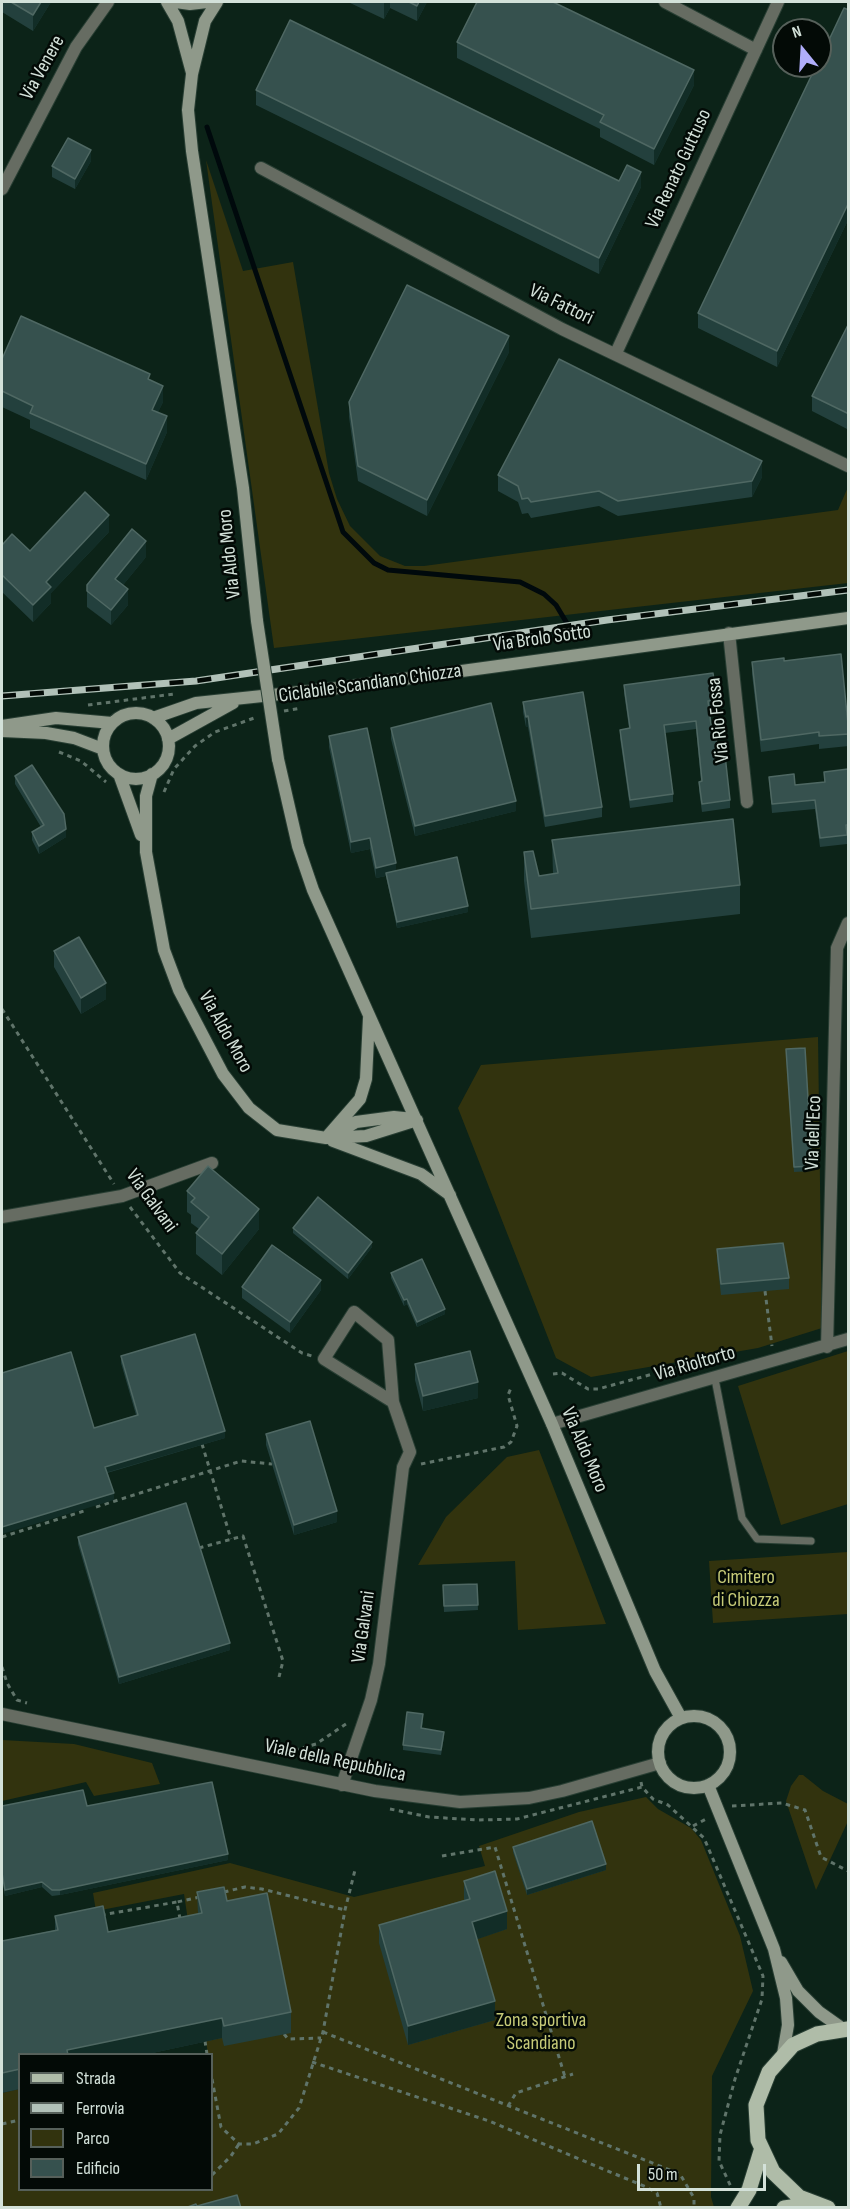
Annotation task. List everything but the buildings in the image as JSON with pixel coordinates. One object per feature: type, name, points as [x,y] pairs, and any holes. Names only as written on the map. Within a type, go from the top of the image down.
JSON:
[{"type":"main road","name":"Via Aldo Moro","points":[[167,2],[178,21],[192,74]]},
{"type":"main road","points":[[176,2],[190,4],[207,2]]},
{"type":"main road","name":"Via Aldo Moro","points":[[217,2],[206,21],[192,74],[188,110],[192,151],[243,488],[258,621],[278,759],[298,846],[313,890],[552,1424],[655,1671],[681,1718]]},
{"type":"main road","name":"Via Brolo Sotto","points":[[153,718],[187,706],[849,618]]},
{"type":"main road","name":"Via Brolo Sotto","points":[[168,739],[242,699]]},
{"type":"main road","points":[[127,714],[145,714],[153,718],[165,730],[168,739],[167,755],[152,774],[135,779],[118,774],[108,764],[103,749],[103,740],[112,723],[127,714]]},
{"type":"main road","points":[[2,726],[56,718],[112,723]]},
{"type":"main road","points":[[2,731],[46,733],[71,737],[103,749]]},
{"type":"main road","name":"Via Aldo Moro","points":[[118,774],[134,810],[146,852],[164,950],[179,990],[223,1074],[249,1108],[277,1130],[327,1138],[421,1174],[451,1196]]},
{"type":"main road","name":"Via Aldo Moro","points":[[146,852],[145,807],[152,774]]},
{"type":"main road","name":"Via Aldo Moro","points":[[327,1138],[360,1100],[366,1079],[370,1015]]},
{"type":"main road","points":[[327,1138],[356,1122],[394,1117],[417,1120]]},
{"type":"main road","points":[[701,1717],[719,1726],[726,1734],[729,1744],[728,1763],[724,1773],[708,1785],[691,1788],[683,1786],[668,1777],[660,1762],[658,1747],[664,1733],[681,1718],[701,1717]]},
{"type":"main road","points":[[708,1785],[774,1949],[798,1991],[819,2012],[846,2029]]},
{"type":"main road","points":[[774,1949],[786,1998],[788,2025],[783,2054]]},
{"type":"main road","points":[[821,2206],[799,2197],[780,2181],[761,2151],[755,2117],[759,2094],[769,2072],[783,2054],[817,2034],[846,2029]]},
{"type":"main road","points":[[738,2208],[757,2168],[761,2151]]},
{"type":"main road","points":[[784,2208],[821,2206]]},
{"type":"street","name":"Via Venere","points":[[2,189],[76,47],[108,2]]},
{"type":"street","points":[[665,2],[756,50]]},
{"type":"street","name":"Via Renato Guttuso","points":[[616,353],[778,2]]},
{"type":"street","name":"Via Fattori","points":[[261,168],[562,329],[849,466]]},
{"type":"street","name":"Via Rio Fossa","points":[[729,633],[747,802]]},
{"type":"street","name":"Via dell'Eco","points":[[827,1347],[837,948],[849,923]]},
{"type":"street","points":[[2,1217],[125,1201],[212,1163]]},
{"type":"street","name":"Via Galvani","points":[[324,1359],[354,1312],[388,1340],[393,1402],[410,1452],[403,1467],[379,1664],[371,1700],[342,1785]]},
{"type":"street","name":"Via Rioltorto","points":[[552,1424],[849,1339]]},
{"type":"street","points":[[324,1359],[393,1402]]},
{"type":"street","name":"Viale della Repubblica","points":[[2,1714],[272,1768],[342,1785],[433,1800],[484,1803],[562,1791],[660,1762]]},
{"type":"lane","points":[[715,1379],[742,1518],[757,1539],[811,1541]]},
{"type":"path","points":[[74,720],[76,706],[180,693],[187,706]]},
{"type":"path","name":"Ciclabile Scandiano Chiozza","points":[[278,712],[309,707]]},
{"type":"path","name":"Ciclabile Scandiano Chiozza","points":[[145,807],[157,807],[174,770],[204,740],[239,722],[259,717]]},
{"type":"path","points":[[194,723],[204,740]]},
{"type":"path","points":[[67,755],[71,737]]},
{"type":"path","points":[[57,750],[81,761],[108,783]]},
{"type":"path","name":"Via Galvani","points":[[2,1009],[125,1201],[180,1273],[302,1353],[324,1359]]},
{"type":"path","points":[[765,1291],[773,1350]]},
{"type":"path","points":[[553,1374],[562,1373],[588,1389],[598,1389],[686,1365]]},
{"type":"path","points":[[417,1464],[504,1447],[511,1442],[517,1426],[508,1395],[511,1388]]},
{"type":"path","points":[[202,1444],[231,1539]]},
{"type":"path","points":[[96,1507],[241,1461],[272,1464]]},
{"type":"path","points":[[2,1537],[87,1510]]},
{"type":"path","points":[[199,1548],[243,1536],[283,1661],[279,1677]]},
{"type":"path","points":[[274,1755],[316,1744],[334,1735],[352,1718]]},
{"type":"path","points":[[640,1768],[642,1787],[653,1799],[668,1805],[704,1838],[763,1976],[762,1998],[735,2079],[720,2135],[720,2161],[734,2192]]},
{"type":"path","points":[[693,1826],[735,1804],[782,1803],[805,1810],[821,1857],[849,1871]]},
{"type":"path","points":[[442,1856],[495,1847],[565,2077]]},
{"type":"path","points":[[213,2084],[221,2127],[239,2144],[254,2144],[268,2140],[289,2122],[299,2108],[323,2032],[345,1910],[355,1870]]},
{"type":"path","points":[[222,1892],[254,1888],[345,1910]]},
{"type":"path","points":[[254,1888],[254,1897]]},
{"type":"path","points":[[90,1917],[211,1894]]},
{"type":"path","points":[[177,1902],[181,1922]]},
{"type":"path","points":[[323,2032],[680,2174],[694,2198],[694,2208]]},
{"type":"path","points":[[203,2034],[207,2053]]},
{"type":"path","points":[[285,2034],[288,2039],[321,2038]]},
{"type":"path","points":[[312,2062],[500,2125],[646,2187],[657,2193],[661,2208]]},
{"type":"path","points":[[508,2106],[516,2093],[573,2074]]},
{"type":"path","points":[[2,2124],[18,2120]]},
{"type":"path","points":[[213,2174],[231,2156],[239,2144]]},
{"type":"green space","points":[[206,160],[243,271],[293,262],[329,473],[337,499],[350,526],[380,556],[405,566],[424,566],[838,510],[848,487],[848,583],[274,648]]},
{"type":"green space","points":[[818,1037],[822,1328],[758,1348],[591,1377],[556,1358],[458,1108],[481,1065]]},
{"type":"green space","points":[[848,1351],[848,1504],[781,1525],[738,1386]]},
{"type":"green space","points":[[539,1450],[606,1624],[518,1630],[515,1561],[418,1565],[446,1517],[507,1457]]},
{"type":"green space","name":"Cimitero di Chiozza","points":[[848,1552],[848,1614],[713,1623],[709,1561]]},
{"type":"green space","points":[[2,1740],[74,1744],[152,1763],[160,1784],[94,1796],[86,1782],[2,1801]]},
{"type":"green space","points":[[799,1775],[803,1775],[823,1791],[848,1804],[848,1821],[816,1890],[786,1801],[791,1786]]},
{"type":"green space","name":"Zona sportiva Scandiano","points":[[646,1797],[658,1809],[691,1828],[701,1840],[740,1936],[753,1991],[712,2076],[711,2197],[714,2207],[2,2208],[2,2093],[18,2089],[18,2191],[213,2191],[213,2053],[208,2053],[184,1894],[96,1911],[93,1893],[230,1863],[354,1897],[485,1866],[479,1846],[579,1812]]},
{"type":"waterway","points":[[207,127],[343,532],[374,563],[388,570],[520,582],[544,594],[556,605],[574,635]]},
{"type":"railway","points":[[2,696],[196,681],[607,620],[848,590]]}]
